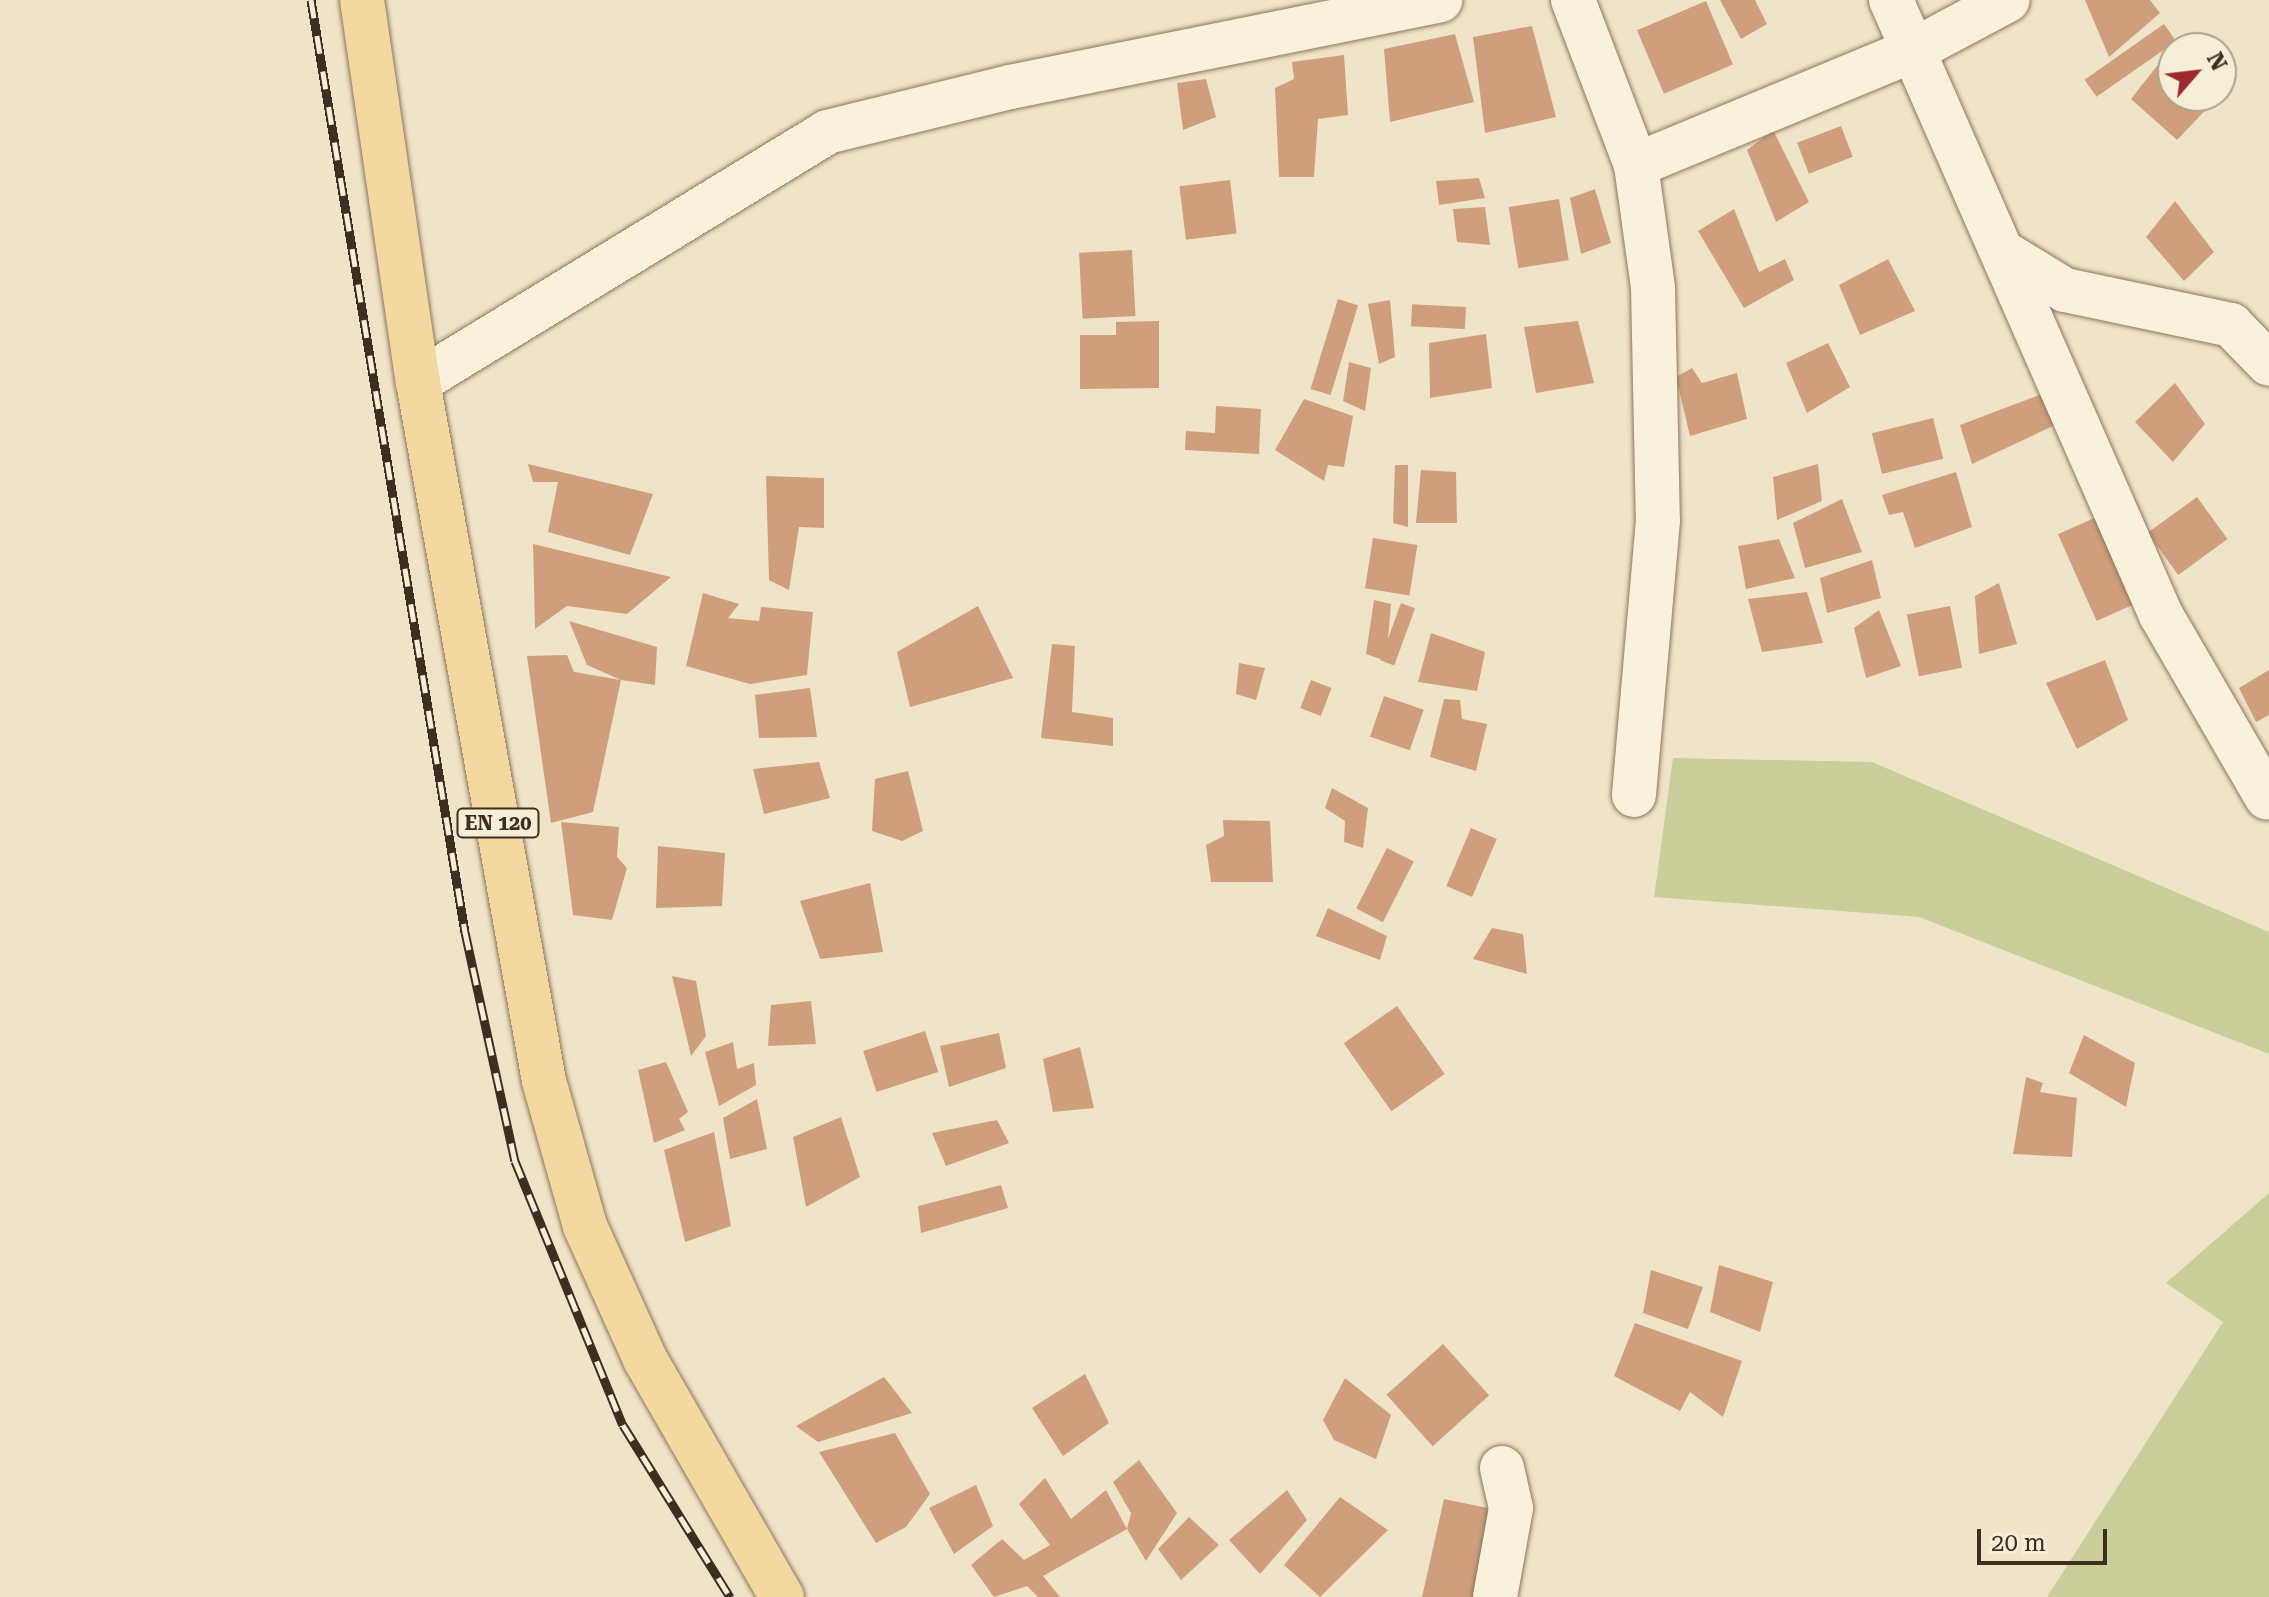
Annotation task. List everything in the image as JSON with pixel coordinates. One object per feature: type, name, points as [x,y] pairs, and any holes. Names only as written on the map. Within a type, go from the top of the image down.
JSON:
[{"type":"main road","name":"EN 120","points":[[362,0],[418,382],[544,1081],[585,1226],[660,1386],[782,1597]]},
{"type":"street","points":[[1573,0],[1636,165],[1653,288],[1658,520],[1634,795]]},
{"type":"street","points":[[1891,0],[2006,254],[2161,615],[2267,798]]},
{"type":"street","points":[[1636,165],[1914,50],[2008,0]]},
{"type":"street","points":[[418,382],[827,132],[1010,87],[1434,1]]},
{"type":"street","points":[[2006,254],[2065,290],[2231,325],[2269,364]]},
{"type":"street","points":[[1495,1597],[1511,1508],[1502,1468]]},
{"type":"green space","points":[[1673,758],[1872,762],[2269,932],[2269,1054],[1919,917],[1654,897]]},
{"type":"green space","points":[[2269,1193],[2269,1597],[2047,1597],[2223,1322],[2166,1283]]},
{"type":"building","points":[[1720,0],[1755,0],[1767,24],[1741,39]]},
{"type":"building","points":[[2085,0],[2150,0],[2160,13],[2109,57]]},
{"type":"building","points":[[1706,1],[1733,65],[1664,94],[1637,30]]},
{"type":"building","points":[[2164,24],[2170,32],[2157,32],[2157,55],[2097,97],[2085,80]]},
{"type":"building","points":[[1532,26],[1556,117],[1485,133],[1473,37]]},
{"type":"building","points":[[1455,34],[1474,102],[1390,122],[1384,49]]},
{"type":"building","points":[[1344,55],[1348,115],[1318,119],[1314,177],[1279,177],[1275,88],[1294,79],[1292,62]]},
{"type":"building","points":[[2157,66],[2157,112],[2204,112],[2177,140],[2131,99]]},
{"type":"building","points":[[1206,79],[1216,117],[1183,130],[1177,83]]},
{"type":"building","points":[[1841,126],[1853,157],[1809,174],[1797,143]]},
{"type":"building","points":[[1773,130],[1809,202],[1776,222],[1747,150]]},
{"type":"building","points":[[1479,178],[1485,198],[1439,205],[1436,181]]},
{"type":"building","points":[[1230,180],[1237,234],[1186,240],[1179,186]]},
{"type":"building","points":[[1595,189],[1611,243],[1581,254],[1570,198]]},
{"type":"building","points":[[1559,199],[1569,260],[1518,268],[1509,207]]},
{"type":"building","points":[[2175,201],[2214,252],[2184,281],[2146,237]]},
{"type":"building","points":[[1485,207],[1490,245],[1457,242],[1453,209]]},
{"type":"building","points":[[1734,209],[1759,272],[1785,259],[1794,280],[1744,308],[1698,231]]},
{"type":"building","points":[[1132,250],[1135,316],[1083,319],[1079,253]]},
{"type":"building","points":[[1888,259],[1915,311],[1860,335],[1839,285]]},
{"type":"building","points":[[1338,299],[1358,305],[1331,395],[1311,389]]},
{"type":"building","points":[[1390,300],[1395,357],[1379,364],[1368,304]]},
{"type":"building","points":[[1412,304],[1466,307],[1465,329],[1411,326]]},
{"type":"building","points":[[1159,321],[1159,388],[1080,389],[1080,335],[1116,335],[1116,322]]},
{"type":"building","points":[[1578,321],[1594,383],[1536,393],[1524,327]]},
{"type":"building","points":[[1486,334],[1492,388],[1430,398],[1429,343]]},
{"type":"building","points":[[1828,343],[1850,387],[1807,413],[1786,363]]},
{"type":"building","points":[[1349,362],[1371,368],[1365,411],[1343,401]]},
{"type":"building","points":[[1692,368],[1702,383],[1737,373],[1747,419],[1690,436],[1676,377]]},
{"type":"building","points":[[2175,383],[2205,424],[2173,462],[2135,422]]},
{"type":"building","points":[[2058,388],[2070,418],[1972,464],[1960,425]]},
{"type":"building","points":[[1304,399],[1353,416],[1344,467],[1328,465],[1324,481],[1275,450]]},
{"type":"building","points":[[1216,406],[1261,409],[1259,454],[1185,450],[1186,431],[1215,433]]},
{"type":"building","points":[[1933,418],[1943,459],[1882,474],[1872,433]]},
{"type":"building","points":[[528,464],[653,494],[630,555],[548,532],[558,482],[533,482]]},
{"type":"building","points":[[1818,464],[1822,501],[1777,520],[1773,477]]},
{"type":"building","points":[[1395,465],[1408,465],[1408,527],[1393,523]]},
{"type":"building","points":[[1421,470],[1456,472],[1457,523],[1416,523]]},
{"type":"building","points":[[1956,472],[1972,527],[1915,548],[1903,512],[1889,515],[1882,495]]},
{"type":"building","points":[[766,476],[824,478],[824,528],[799,527],[789,590],[769,580]]},
{"type":"building","points":[[2197,497],[2228,539],[2178,575],[2148,533]]},
{"type":"building","points":[[1842,499],[1862,552],[1805,568],[1793,523]]},
{"type":"building","points":[[2110,511],[2149,598],[2097,621],[2058,534]]},
{"type":"building","points":[[1373,538],[1417,545],[1409,595],[1365,588]]},
{"type":"building","points":[[1779,539],[1795,578],[1746,589],[1738,546]]},
{"type":"building","points":[[533,544],[671,577],[627,614],[567,606],[535,629]]},
{"type":"building","points":[[1872,560],[1881,598],[1827,613],[1820,578]]},
{"type":"building","points":[[1999,583],[2017,644],[1979,654],[1975,596]]},
{"type":"building","points":[[1807,592],[1823,643],[1762,652],[1748,599]]},
{"type":"building","points":[[703,593],[739,604],[728,618],[759,621],[761,607],[813,612],[807,675],[750,684],[686,666]]},
{"type":"building","points":[[1374,600],[1391,604],[1386,661],[1366,654]]},
{"type":"building","points":[[1401,603],[1415,608],[1394,665],[1380,660]]},
{"type":"building","points":[[978,606],[1013,678],[910,707],[897,652]]},
{"type":"building","points":[[1950,606],[1962,668],[1919,676],[1907,614]]},
{"type":"building","points":[[1879,610],[1901,666],[1866,678],[1854,628]]},
{"type":"building","points":[[569,621],[657,647],[655,685],[621,680],[587,665]]},
{"type":"building","points":[[1431,633],[1485,652],[1477,691],[1418,682]]},
{"type":"building","points":[[1052,644],[1075,646],[1072,712],[1113,718],[1113,746],[1041,738]]},
{"type":"building","points":[[567,655],[574,672],[621,680],[593,812],[551,823],[527,656]]},
{"type":"building","points":[[2105,660],[2128,720],[2077,749],[2046,683]]},
{"type":"building","points":[[1239,663],[1265,668],[1256,700],[1236,694]]},
{"type":"building","points":[[2269,670],[2269,715],[2256,722],[2239,688]]},
{"type":"building","points":[[1311,680],[1332,688],[1321,716],[1300,708]]},
{"type":"building","points":[[810,688],[817,737],[759,738],[755,695]]},
{"type":"building","points":[[1384,696],[1424,710],[1410,750],[1370,737]]},
{"type":"building","points":[[1444,699],[1460,700],[1462,719],[1487,724],[1476,771],[1430,757]]},
{"type":"building","points":[[819,762],[830,798],[764,814],[753,769]]},
{"type":"building","points":[[908,771],[923,831],[902,841],[872,831],[875,779]]},
{"type":"building","points":[[1332,788],[1368,808],[1363,848],[1344,842],[1345,821],[1325,808]]},
{"type":"building","points":[[1223,820],[1270,821],[1273,882],[1211,882],[1206,845],[1224,836]]},
{"type":"building","points":[[561,822],[619,827],[617,857],[627,868],[612,920],[573,915]]},
{"type":"building","points":[[1471,828],[1497,839],[1472,897],[1446,886]]},
{"type":"building","points":[[658,846],[725,853],[722,906],[656,908]]},
{"type":"building","points":[[1387,848],[1414,862],[1383,922],[1356,909]]},
{"type":"building","points":[[870,883],[883,952],[820,959],[800,901]]},
{"type":"building","points":[[1328,908],[1387,936],[1380,960],[1316,936]]},
{"type":"building","points":[[1492,928],[1523,934],[1527,974],[1473,959]]},
{"type":"building","points":[[672,976],[696,981],[706,1036],[691,1056]]},
{"type":"building","points":[[811,1001],[816,1044],[768,1046],[771,1005]]},
{"type":"building","points":[[1397,1006],[1445,1074],[1391,1111],[1344,1043]]},
{"type":"building","points":[[925,1031],[938,1072],[876,1092],[863,1051]]},
{"type":"building","points":[[999,1033],[1006,1068],[949,1087],[940,1046]]},
{"type":"building","points":[[2084,1035],[2135,1063],[2126,1107],[2069,1073]]},
{"type":"building","points":[[733,1042],[737,1069],[754,1063],[756,1085],[719,1106],[705,1052]]},
{"type":"building","points":[[1080,1047],[1094,1108],[1053,1112],[1043,1059]]},
{"type":"building","points":[[666,1062],[688,1112],[679,1119],[685,1130],[654,1143],[638,1070]]},
{"type":"building","points":[[2026,1077],[2043,1083],[2040,1092],[2077,1098],[2072,1157],[2013,1154]]},
{"type":"building","points":[[757,1099],[767,1149],[730,1159],[723,1118]]},
{"type":"building","points":[[841,1117],[860,1177],[806,1207],[793,1137]]},
{"type":"building","points":[[997,1120],[1009,1143],[946,1166],[932,1133]]},
{"type":"building","points":[[714,1132],[731,1226],[685,1242],[664,1150]]},
{"type":"building","points":[[1001,1185],[1008,1208],[921,1233],[918,1206]]},
{"type":"building","points":[[1719,1265],[1773,1282],[1760,1332],[1710,1312]]},
{"type":"building","points":[[1651,1270],[1703,1287],[1688,1329],[1643,1313]]},
{"type":"building","points":[[1635,1323],[1742,1361],[1723,1417],[1690,1392],[1680,1411],[1614,1376]]},
{"type":"building","points":[[1443,1344],[1489,1395],[1433,1446],[1387,1395]]},
{"type":"building","points":[[1085,1374],[1109,1423],[1063,1456],[1032,1408]]},
{"type":"building","points":[[884,1377],[912,1413],[818,1442],[796,1426]]},
{"type":"building","points":[[1345,1378],[1391,1415],[1376,1459],[1334,1440],[1323,1420]]},
{"type":"building","points":[[895,1433],[930,1494],[906,1527],[876,1543],[819,1452]]},
{"type":"building","points":[[1139,1460],[1177,1513],[1146,1561],[1127,1529],[1131,1513],[1113,1482]]},
{"type":"building","points":[[1045,1478],[1071,1519],[1106,1490],[1127,1529],[1043,1576],[1060,1597],[1038,1597],[1027,1586],[994,1597],[971,1565],[1002,1539],[1024,1560],[1050,1545],[1019,1504]]},
{"type":"building","points":[[976,1485],[993,1526],[954,1554],[929,1508]]},
{"type":"building","points":[[1287,1490],[1307,1520],[1260,1574],[1229,1540]]},
{"type":"building","points":[[1340,1497],[1388,1530],[1320,1597],[1284,1565]]},
{"type":"building","points":[[1444,1499],[1507,1512],[1485,1597],[1422,1597]]},
{"type":"building","points":[[1189,1517],[1219,1545],[1181,1580],[1158,1549]]},
{"type":"railway","points":[[311,0],[465,932],[515,1161],[623,1425],[730,1597]]}]
